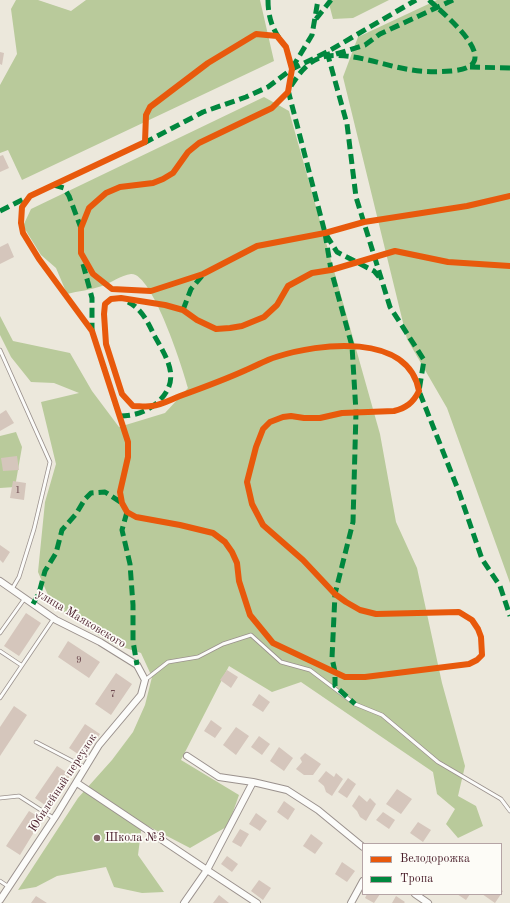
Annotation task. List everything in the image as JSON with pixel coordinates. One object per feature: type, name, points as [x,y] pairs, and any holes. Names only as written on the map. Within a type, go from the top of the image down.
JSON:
[{"type":"street","name":"улица Маяковского","points":[[0,581],[54,618],[100,642],[137,665],[145,680]]},
{"type":"street","name":"Юбилейный переулок","points":[[0,900],[77,783],[99,745],[141,695],[145,680]]},
{"type":"street","points":[[187,756],[218,777],[253,782],[287,790],[318,810],[350,838],[362,846]]},
{"type":"street","points":[[184,903],[207,870],[253,782]]},
{"type":"street","points":[[77,783],[257,903]]},
{"type":"street","points":[[351,903],[362,883]]},
{"type":"street","points":[[416,895],[428,903]]},
{"type":"lane","points":[[0,350],[50,462],[34,529],[19,577],[12,589]]},
{"type":"lane","points":[[0,633],[25,598]]},
{"type":"lane","points":[[0,698],[54,618]]},
{"type":"lane","points":[[145,680],[168,662],[198,657],[223,644],[251,635],[281,662],[310,670],[354,704],[382,715],[438,762],[501,799],[510,811]]},
{"type":"lane","points":[[0,651],[21,665]]},
{"type":"lane","points":[[36,742],[86,768]]},
{"type":"lane","points":[[0,798],[19,796],[54,819]]},
{"type":"lane","points":[[0,881],[9,887]]},
{"type":"green space","points":[[16,0],[38,0],[71,11],[86,0],[260,0],[274,61],[22,180],[8,150],[0,153],[0,85],[17,54],[11,9]]},
{"type":"green space","points":[[328,0],[389,0],[353,18],[333,19]]},
{"type":"green space","points":[[437,0],[510,0],[510,583],[447,408],[407,339],[343,77],[358,37]]},
{"type":"green space","points":[[264,97],[289,111],[380,434],[396,522],[417,568],[442,683],[465,766],[458,796],[476,806],[483,826],[458,838],[446,824],[455,809],[437,794],[433,772],[301,682],[272,692],[229,666],[181,760],[239,795],[228,826],[190,848],[142,823],[138,855],[164,892],[142,893],[114,887],[106,867],[57,876],[36,887],[18,890],[78,798],[112,760],[133,732],[145,705],[152,677],[141,653],[113,644],[76,621],[51,602],[38,572],[45,502],[56,464],[41,402],[79,393],[54,383],[31,382],[11,357],[0,335],[0,316],[13,341],[70,353],[92,391],[119,427],[165,413],[188,388],[166,323],[148,288],[139,278],[131,274],[120,277],[105,285],[67,294],[56,268],[41,255],[23,226],[31,209]]},
{"type":"green space","points":[[16,432],[22,447],[15,487],[0,488],[0,436]]},
{"type":"building","points":[[0,52],[4,53],[2,65],[0,64]]},
{"type":"building","points":[[3,155],[9,168],[0,172],[0,156]]},
{"type":"building","points":[[8,243],[14,257],[0,264],[0,247]]},
{"type":"building","points":[[6,410],[14,423],[0,431],[0,414]]},
{"type":"building","points":[[17,456],[19,470],[3,471],[1,458]]},
{"type":"building","points":[[13,481],[26,483],[24,500],[10,498]]},
{"type":"building","points":[[0,545],[10,552],[3,563],[0,560]]},
{"type":"building","points":[[26,613],[41,623],[19,656],[4,646]]},
{"type":"building","points":[[68,641],[100,662],[89,678],[58,657]]},
{"type":"building","points":[[227,670],[238,677],[231,688],[220,680]]},
{"type":"building","points":[[116,673],[132,684],[111,715],[95,704]]},
{"type":"building","points":[[259,694],[270,702],[263,712],[252,705]]},
{"type":"building","points":[[14,706],[27,715],[0,756],[0,727]]},
{"type":"building","points":[[211,720],[222,728],[215,738],[204,731]]},
{"type":"building","points":[[85,724],[100,734],[84,758],[69,748]]},
{"type":"building","points":[[236,727],[249,736],[236,755],[223,745]]},
{"type":"building","points":[[259,736],[270,744],[262,755],[251,747]]},
{"type":"building","points":[[279,747],[293,758],[284,771],[270,761]]},
{"type":"building","points":[[305,753],[321,764],[313,775],[304,775],[296,769],[302,762],[300,758]]},
{"type":"building","points":[[57,766],[71,775],[49,808],[35,798]]},
{"type":"building","points":[[326,771],[334,777],[336,773],[343,779],[332,796],[326,792],[324,786],[318,781]]},
{"type":"building","points":[[348,778],[356,784],[347,798],[338,792]]},
{"type":"building","points":[[397,789],[412,799],[401,814],[386,804]]},
{"type":"building","points":[[359,795],[367,802],[370,798],[376,804],[366,821],[360,817],[352,806]]},
{"type":"building","points":[[284,801],[295,809],[288,820],[277,812]]},
{"type":"building","points":[[29,811],[42,819],[20,855],[6,846]]},
{"type":"building","points":[[383,812],[395,820],[389,829],[376,820]]},
{"type":"building","points":[[256,813],[267,821],[260,831],[249,824]]},
{"type":"building","points":[[418,822],[431,830],[423,842],[410,833]]},
{"type":"building","points":[[240,829],[249,834],[241,847],[232,842]]},
{"type":"building","points":[[311,834],[323,843],[315,854],[303,846]]},
{"type":"building","points":[[227,856],[238,864],[232,872],[221,864]]},
{"type":"building","points":[[342,862],[355,871],[347,882],[335,874]]},
{"type":"building","points":[[259,880],[271,888],[263,900],[251,891]]},
{"type":"building","points":[[219,895],[229,903],[213,903]]},
{"type":"building","points":[[366,895],[379,895],[374,903],[365,898]]},
{"type":"building","points":[[458,895],[469,895],[466,900]]},
{"type":"building","points":[[483,895],[500,895],[495,903]]},
{"type":"building","points":[[36,896],[47,903],[31,903]]},
{"type":"building","points":[[396,896],[405,902],[392,903]]},
{"type":"marked path","points":[[268,0],[270,20],[279,38]]},
{"type":"marked path","points":[[292,68],[312,35],[318,0]]},
{"type":"marked path","points":[[316,19],[331,0]]},
{"type":"marked path","points":[[144,143],[203,112],[246,97],[268,87],[292,69],[327,52],[416,0]]},
{"type":"marked path","points":[[291,86],[306,66],[322,57],[328,56],[349,56],[422,71],[451,71],[467,67],[474,60],[474,51],[468,40],[459,28],[429,0]]},
{"type":"marked path","points":[[336,54],[365,45],[380,34],[453,0]]},
{"type":"marked path","points":[[327,52],[347,124],[356,197],[390,307],[424,360],[419,391],[459,492],[482,559],[500,586],[510,616]]},
{"type":"marked path","points":[[470,67],[510,68]]},
{"type":"marked path","points":[[288,90],[325,233],[337,252],[374,271],[379,277]]},
{"type":"marked path","points":[[54,185],[64,188],[69,196],[81,228]]},
{"type":"marked path","points":[[0,211],[26,198]]},
{"type":"marked path","points":[[325,233],[331,270],[352,346],[356,412],[353,522],[335,594],[332,658],[335,672],[335,686],[355,704]]},
{"type":"marked path","points":[[83,264],[92,298],[92,331]]},
{"type":"marked path","points":[[183,310],[191,289],[202,276]]},
{"type":"marked path","points":[[120,416],[140,413],[149,409],[165,394],[171,378],[168,361],[147,320],[137,308],[128,302]]},
{"type":"marked path","points":[[33,604],[39,593],[45,571],[56,553],[62,530],[76,514],[85,499],[91,493],[105,492],[122,503]]},
{"type":"marked path","points":[[127,512],[122,530],[130,564],[133,605],[133,641],[137,665]]},
{"type":"cycle path","points":[[510,196],[467,206],[364,222],[325,233],[257,246],[203,274],[151,291],[112,289],[93,274],[81,253],[81,228],[89,208],[106,193],[120,187],[153,183],[163,179],[173,173],[188,152],[199,143],[272,108],[288,92],[292,69],[286,47],[277,36],[256,34],[208,63],[150,107],[146,115],[145,142],[30,196],[22,207],[21,223],[23,233],[39,259],[92,331],[128,442],[128,457],[120,492],[122,503],[127,512],[136,517],[213,533],[225,542],[237,563],[239,581],[250,615],[273,643],[345,677],[365,677],[469,664],[477,660],[482,655],[481,637],[472,620],[459,612],[376,614],[360,610],[346,602],[335,594],[303,560],[263,525],[252,504],[247,482],[256,447],[263,429],[270,422],[283,417],[291,416],[320,418],[342,413],[398,410],[406,407],[412,402],[419,391],[411,372],[398,359],[380,351],[360,347],[337,346],[315,348],[272,358],[230,377],[159,404],[150,406],[133,406],[122,394],[106,344],[104,314],[105,304],[111,299],[121,298],[165,305],[183,310],[197,320],[216,329],[230,328],[242,326],[264,317],[277,305],[288,286],[312,273],[331,270],[395,251],[448,262],[510,266]]},
{"type":"place","name":"Школа №3","points":[[97,838]]}]
